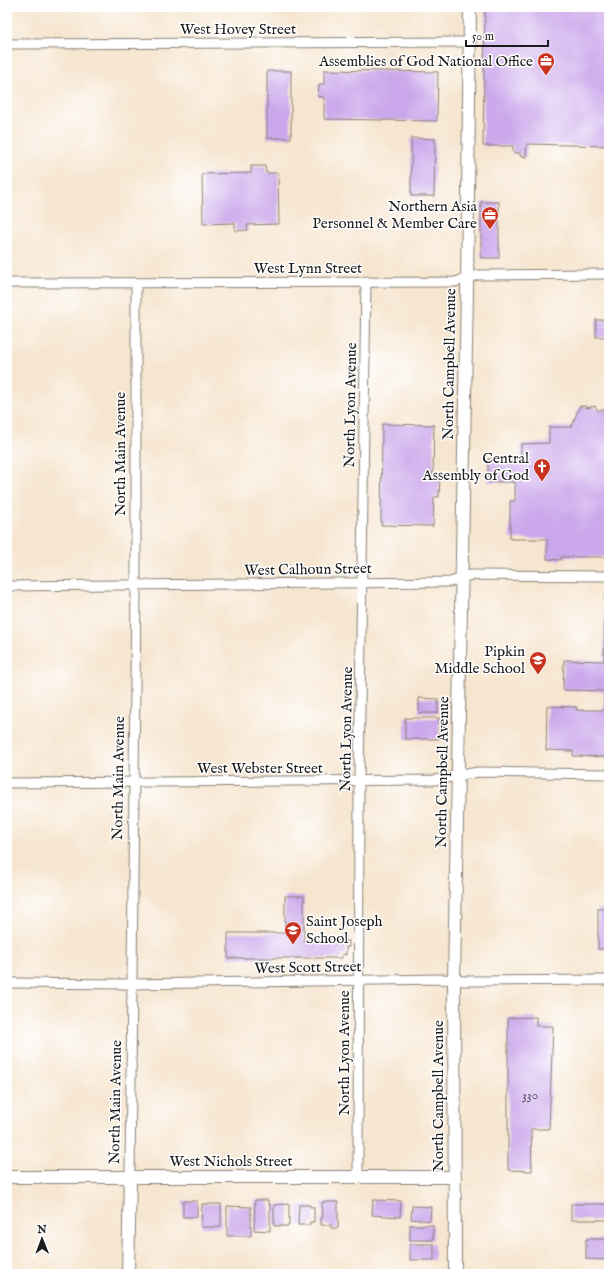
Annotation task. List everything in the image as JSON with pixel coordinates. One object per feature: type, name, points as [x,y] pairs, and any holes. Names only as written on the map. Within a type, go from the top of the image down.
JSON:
[{"type":"main road","name":"North Campbell Avenue","points":[[455,1274],[454,979],[467,278],[470,7]]},
{"type":"main road","name":"West Nichols Street","points":[[7,1177],[455,1177]]},
{"type":"main road","name":"North Main Avenue","points":[[128,1274],[130,1177]]},
{"type":"street","name":"West Hovey Street","points":[[7,44],[470,42]]},
{"type":"street","name":"West Lynn Street","points":[[7,283],[455,282],[478,275],[609,274]]},
{"type":"street","name":"North Lyon Avenue","points":[[358,1177],[358,781],[366,281]]},
{"type":"street","name":"North Main Avenue","points":[[130,1177],[136,585],[136,283]]},
{"type":"street","name":"West Calhoun Street","points":[[7,586],[450,582],[472,575],[609,576]]},
{"type":"street","name":"West Webster Street","points":[[7,783],[435,780],[478,772],[609,774]]},
{"type":"street","name":"West Scott Street","points":[[7,984],[132,984],[454,979],[464,981],[609,980]]},
{"type":"building","name":"Assemblies of God National Office","points":[[485,7],[609,7],[609,146],[527,144],[526,157],[520,156],[520,153],[513,153],[513,146],[483,146]]},
{"type":"building","points":[[324,70],[438,72],[437,121],[324,119],[324,97],[318,97],[319,84],[324,84]]},
{"type":"building","points":[[267,71],[291,71],[291,138],[267,138]]},
{"type":"building","points":[[411,138],[435,139],[434,196],[411,196]]},
{"type":"building","points":[[251,166],[265,166],[266,173],[278,173],[279,224],[247,225],[248,230],[235,231],[235,223],[203,224],[202,174],[251,173]]},
{"type":"building","name":"Northern Asia Personnel & Member Care","points":[[481,202],[499,202],[499,258],[481,258]]},
{"type":"building","points":[[596,320],[609,320],[609,337],[596,337]]},
{"type":"building","points":[[580,406],[586,406],[586,408],[595,406],[597,410],[609,410],[609,557],[561,557],[561,560],[547,559],[547,539],[510,539],[510,501],[515,501],[515,482],[488,482],[488,459],[521,459],[521,444],[549,443],[549,427],[571,427]]},
{"type":"building","points":[[382,424],[434,425],[433,476],[440,476],[439,497],[434,497],[433,526],[381,525]]},
{"type":"building","points":[[605,595],[609,595],[609,757],[573,756],[573,751],[546,750],[547,706],[577,707],[576,710],[604,710],[604,691],[563,690],[564,660],[604,661]]},
{"type":"building","points":[[419,698],[438,699],[438,713],[419,713]]},
{"type":"building","points":[[405,718],[439,718],[439,739],[405,739]]},
{"type":"building","points":[[285,896],[304,896],[304,940],[349,941],[349,947],[346,947],[346,955],[342,954],[342,958],[228,958],[228,933],[285,933]]},
{"type":"building","points":[[598,909],[609,909],[609,949],[598,949]]},
{"type":"building","points":[[536,1017],[536,1026],[553,1026],[549,1129],[531,1129],[532,1171],[508,1170],[508,1018]]},
{"type":"building","points":[[255,1200],[268,1200],[268,1204],[270,1204],[270,1231],[254,1230]]},
{"type":"building","points":[[373,1200],[401,1201],[400,1217],[372,1215]]},
{"type":"building","points":[[183,1201],[197,1201],[197,1217],[183,1217]]},
{"type":"building","points":[[322,1202],[338,1202],[338,1228],[331,1228],[331,1225],[321,1225],[321,1218],[323,1217]]},
{"type":"building","points":[[202,1204],[221,1204],[221,1227],[201,1227]]},
{"type":"building","points":[[289,1204],[289,1226],[274,1226],[274,1205]]},
{"type":"building","points":[[571,1204],[609,1204],[609,1220],[571,1220]]},
{"type":"building","points":[[299,1205],[310,1205],[310,1207],[314,1207],[314,1222],[310,1222],[310,1225],[298,1225]]},
{"type":"building","points":[[227,1206],[251,1207],[251,1236],[227,1236]]},
{"type":"building","points":[[412,1206],[431,1207],[430,1221],[411,1219]]},
{"type":"building","points":[[410,1225],[433,1225],[433,1240],[410,1240]]},
{"type":"building","points":[[586,1239],[609,1239],[609,1260],[586,1259]]},
{"type":"building","points":[[410,1244],[434,1244],[434,1260],[410,1260]]},
{"type":"place","name":"Assemblies of God National Office","points":[[546,76]]},
{"type":"place","name":"Northern Asia Personnel & Member Care","points":[[490,230]]},
{"type":"place","name":"Central Assembly of God","points":[[542,482]]},
{"type":"place","name":"Pipkin Middle School","points":[[538,675]]},
{"type":"place","name":"Saint Joseph School","points":[[293,945]]}]
